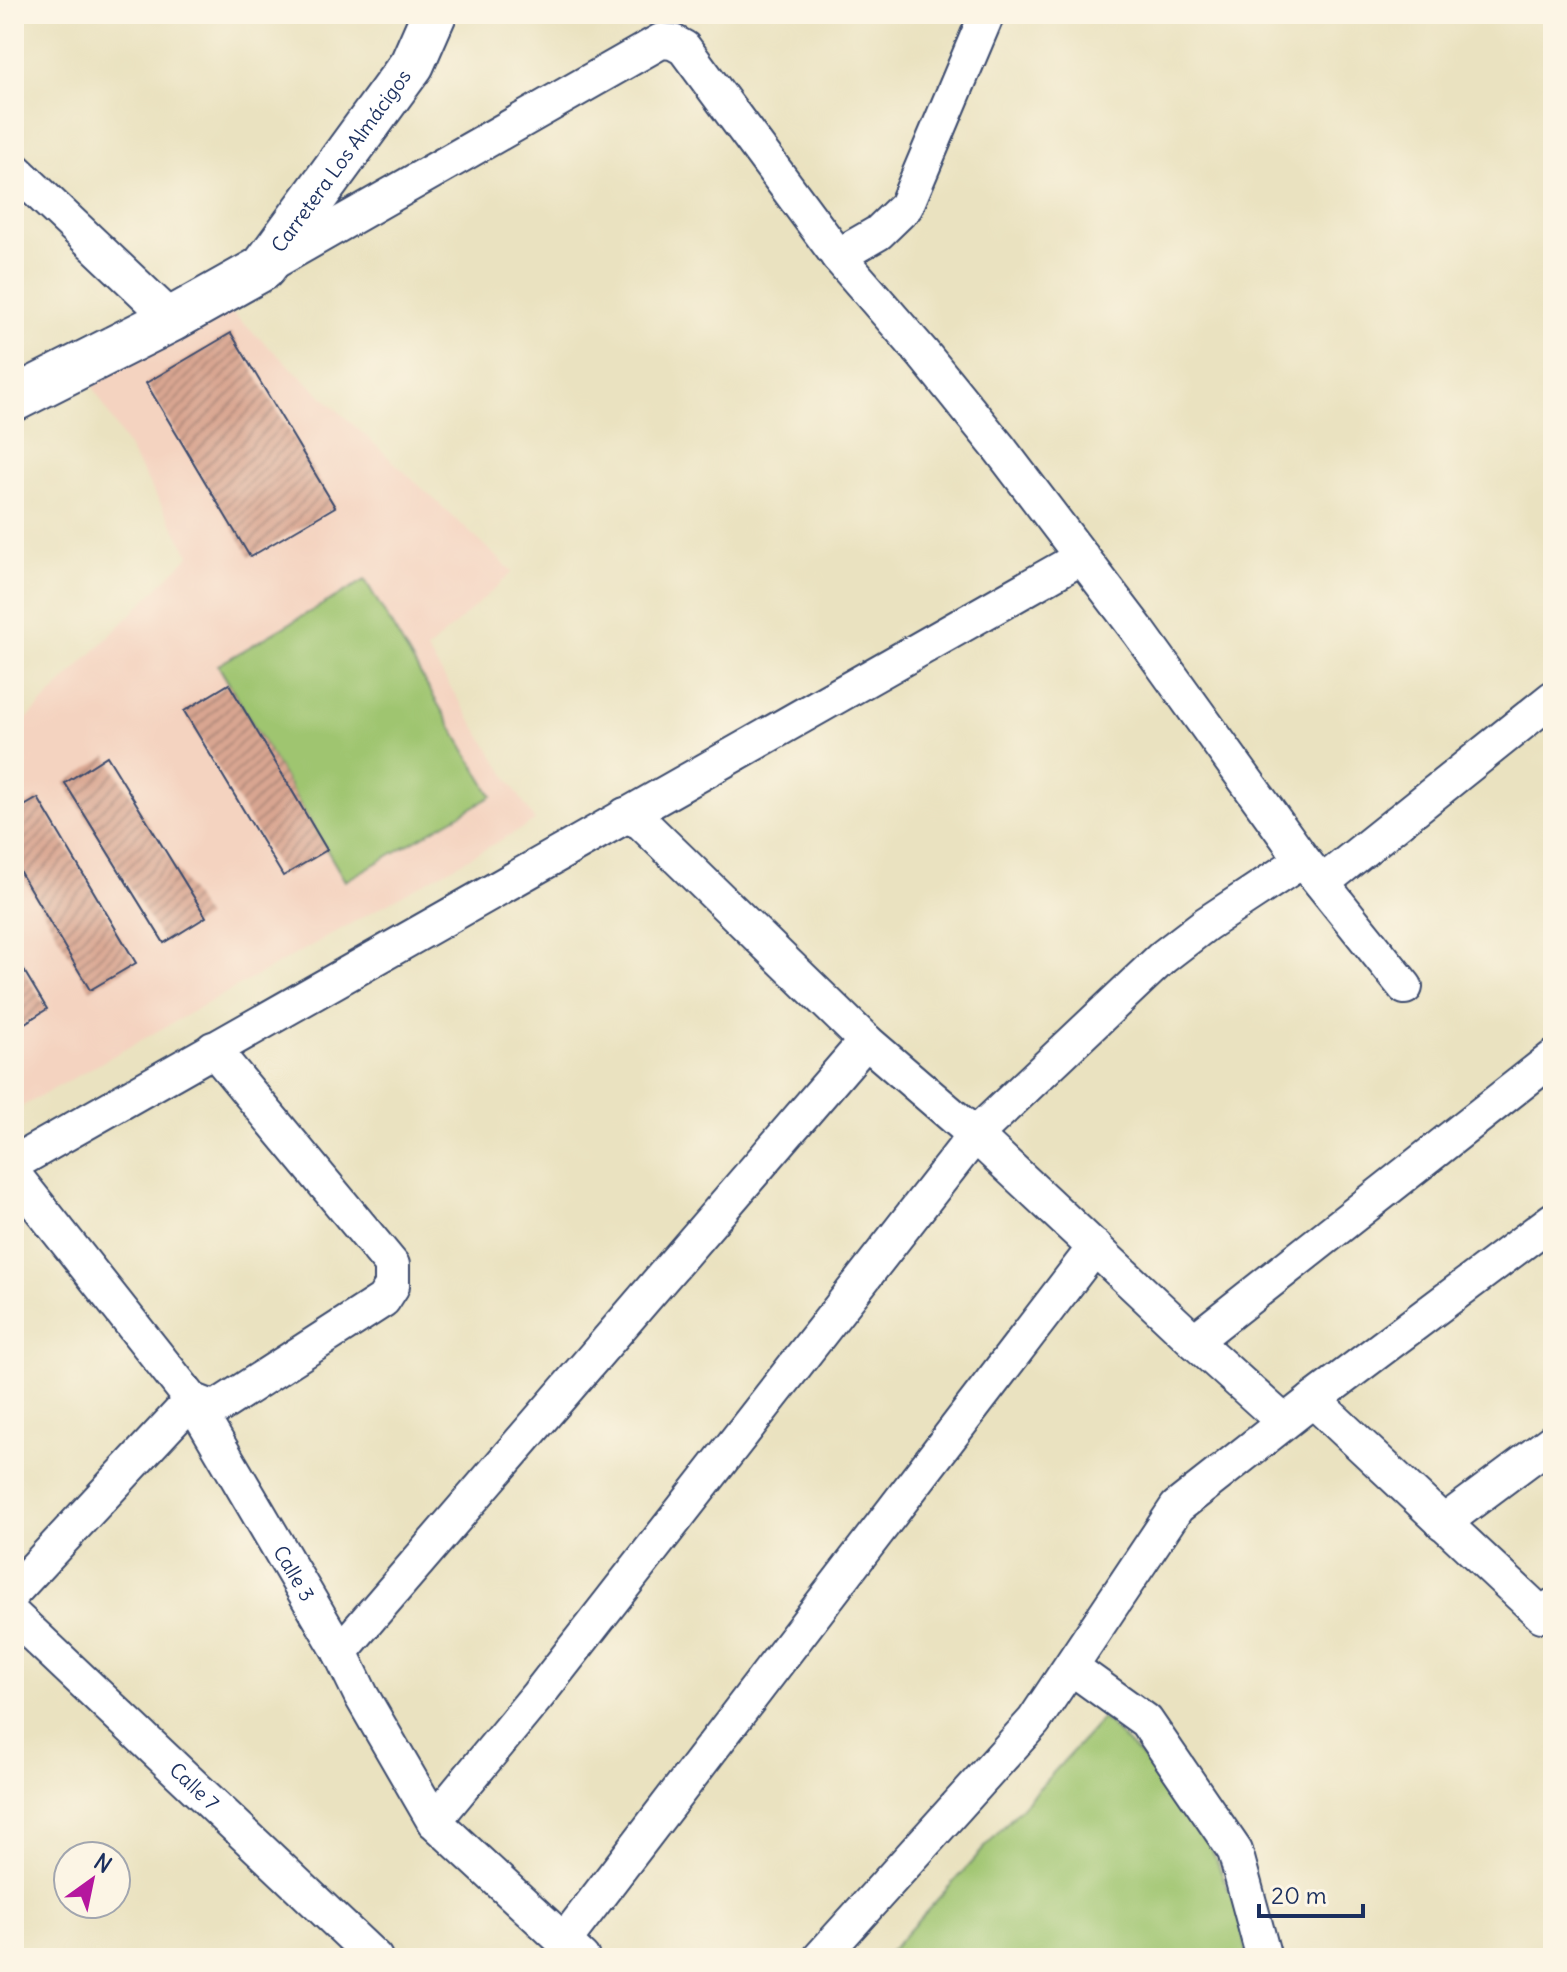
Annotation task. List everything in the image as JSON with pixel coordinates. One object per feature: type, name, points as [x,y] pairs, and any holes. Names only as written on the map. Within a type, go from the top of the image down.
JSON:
[{"type":"street","name":"Carretera Los Almácigos","points":[[14,399],[172,319],[263,268],[412,64],[434,14]]},
{"type":"street","points":[[838,256],[878,233],[906,206],[987,14]]},
{"type":"street","points":[[263,268],[661,41],[673,42],[684,48],[838,256],[924,355],[1082,557],[1312,871],[1405,987]]},
{"type":"street","points":[[14,169],[172,319]]},
{"type":"street","points":[[14,1163],[1082,557]]},
{"type":"street","points":[[434,1821],[547,1682],[975,1135],[1163,957],[1206,924],[1312,871],[1553,698]]},
{"type":"street","points":[[625,815],[641,822],[866,1041],[975,1135],[1284,1422]]},
{"type":"street","points":[[340,1652],[866,1041]]},
{"type":"street","points":[[14,1591],[192,1400],[210,1407],[219,1406],[383,1300],[392,1286],[392,1265],[213,1049]]},
{"type":"street","points":[[1194,1341],[1553,1058]]},
{"type":"street","name":"Calle 3","points":[[14,1175],[192,1400],[340,1652],[361,1695],[434,1821],[573,1950]]},
{"type":"street","points":[[820,1958],[1034,1721],[1177,1507],[1284,1422],[1553,1220]]},
{"type":"street","points":[[573,1950],[1095,1247]]},
{"type":"street","points":[[1313,1400],[1542,1615],[1553,1606]]},
{"type":"street","points":[[1443,1523],[1553,1441]]},
{"type":"street","name":"Calle 7","points":[[14,1616],[375,1958]]},
{"type":"street","points":[[1071,1667],[1146,1721],[1235,1851],[1264,1958]]},
{"type":"shaded area","points":[[230,311],[513,572],[427,650],[535,821],[14,1111],[14,732],[190,555],[91,383]]},
{"type":"green space","points":[[365,580],[492,796],[345,881],[218,665]]},
{"type":"green space","points":[[1103,1718],[1157,1773],[1203,1830],[1238,1911],[1248,1958],[884,1958]]},
{"type":"building","points":[[231,333],[335,507],[250,557],[146,383]]},
{"type":"building","points":[[229,684],[327,850],[283,876],[184,711]]},
{"type":"building","points":[[107,756],[206,917],[164,943],[65,783]]},
{"type":"building","points":[[38,798],[136,963],[90,990],[14,862],[14,812]]},
{"type":"building","points":[[14,954],[47,1009],[14,1030]]}]
